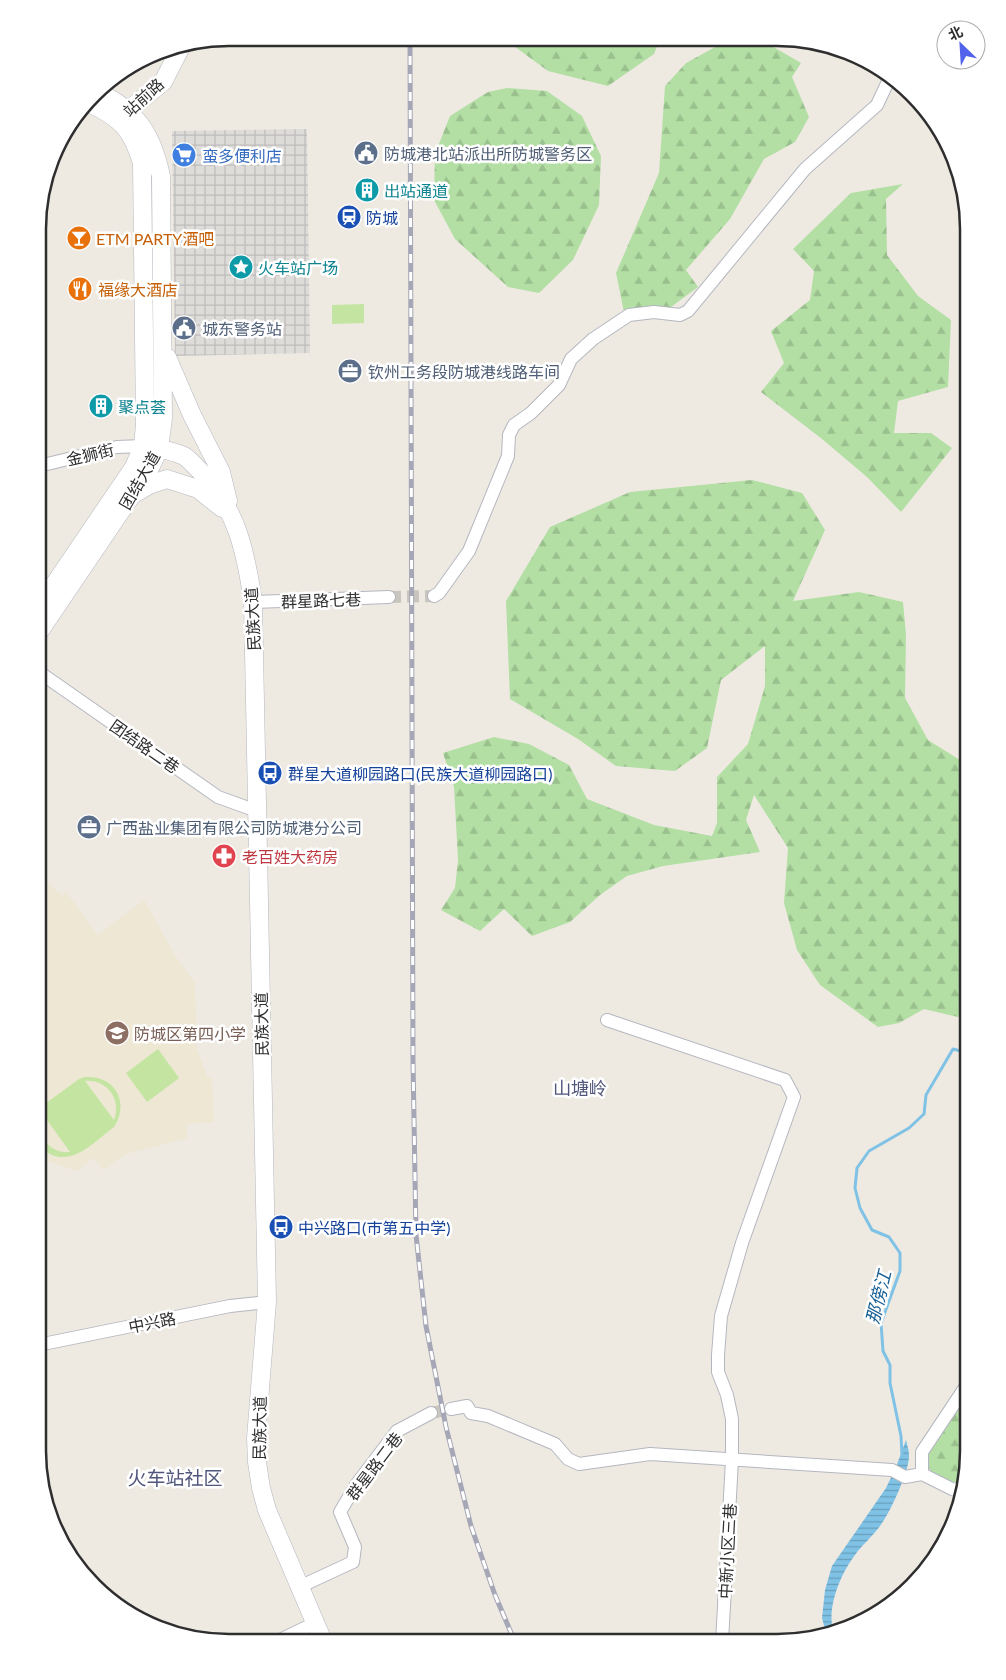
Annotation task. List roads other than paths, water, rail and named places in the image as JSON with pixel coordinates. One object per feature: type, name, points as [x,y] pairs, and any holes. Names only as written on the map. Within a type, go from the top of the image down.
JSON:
[{"type":"main road","name":"站前路","points":[[123,115],[163,82],[178,53]]},
{"type":"main road","points":[[103,97],[123,115]]},
{"type":"main road","points":[[95,105],[123,115]]},
{"type":"main road","name":"团结大道","points":[[46,597],[134,467],[151,448],[163,418],[162,183],[158,159],[149,137],[142,126],[123,115]]},
{"type":"main road","name":"团结大道","points":[[46,620],[150,468],[151,448],[145,424],[144,183],[142,163],[123,115]]},
{"type":"main road","points":[[163,345],[188,407],[221,472],[232,516]]},
{"type":"main road","name":"民族大道","points":[[151,448],[186,457],[210,482],[232,516],[241,538],[249,573],[253,602],[267,1302],[256,1438],[257,1462],[261,1488],[268,1510],[320,1634]]},
{"type":"main road","points":[[132,495],[167,479],[198,489],[232,516]]},
{"type":"main road","points":[[315,1623],[315,1634]]},
{"type":"street","points":[[434,596],[439,593],[468,551],[508,456],[509,436],[514,425],[531,414],[559,385],[571,359],[593,339],[629,315],[654,312],[680,315],[688,311],[806,169],[877,105],[887,83]]},
{"type":"street","name":"金狮街","points":[[46,464],[117,448],[151,448]]},
{"type":"street","name":"群星路七巷","points":[[253,602],[389,597]]},
{"type":"street","name":"团结路二巷","points":[[46,678],[218,797],[257,811]]},
{"type":"street","name":"中新小区三巷","points":[[607,1020],[785,1080],[794,1097],[742,1243],[721,1316],[718,1372],[727,1394],[732,1419],[732,1460],[722,1634]]},
{"type":"street","name":"中兴路","points":[[46,1343],[230,1306],[267,1302]]},
{"type":"street","points":[[922,1474],[922,1452],[960,1393]]},
{"type":"street","points":[[451,1409],[467,1406],[471,1413],[488,1416],[555,1444],[568,1459],[579,1464],[650,1454],[892,1470],[905,1477],[922,1474],[956,1490]]},
{"type":"street","name":"群星路二巷","points":[[299,1586],[353,1562],[355,1547],[340,1512],[356,1485],[397,1431],[431,1413]]},
{"type":"street","points":[[292,1634],[315,1623]]},
{"type":"water","points":[[906,1440],[909,1453],[908,1462],[898,1492],[884,1520],[858,1551],[844,1572],[833,1602],[832,1625],[825,1628],[822,1618],[825,1590],[832,1566],[886,1488]]},
{"type":"waterway","name":"那傍江","points":[[902,1455],[901,1436],[890,1383],[890,1365],[883,1351],[881,1323],[900,1271],[900,1253],[889,1237],[872,1230],[860,1208],[855,1188],[857,1168],[869,1151],[909,1128],[924,1114],[926,1095],[953,1049],[960,1051]]},
{"type":"tunnel","points":[[389,597],[434,596]]},
{"type":"tunnel","points":[[431,1413],[451,1409]]},
{"type":"railway","points":[[410,46],[413,1061],[416,1235],[426,1326],[446,1427],[471,1526],[495,1595],[512,1634]]},
{"type":"place","name":"防城港北站派出所防城警务区","points":[[366,153]]},
{"type":"place","name":"蛮多便利店","points":[[184,155]]},
{"type":"place","name":"出站通道","points":[[367,190]]},
{"type":"place","name":"防城","points":[[349,217]]},
{"type":"place","name":"ETM PARTY酒吧","points":[[79,238]]},
{"type":"place","name":"火车站广场","points":[[241,267]]},
{"type":"place","name":"福缘大酒店","points":[[80,289]]},
{"type":"place","name":"城东警务站","points":[[184,328]]},
{"type":"place","name":"钦州工务段防城港线路车间","points":[[350,371]]},
{"type":"place","name":"聚点荟","points":[[101,406]]},
{"type":"place","name":"群星大道柳园路口(民族大道柳园路口)","points":[[270,773]]},
{"type":"place","name":"广西盐业集团有限公司防城港分公司","points":[[89,827]]},
{"type":"place","name":"老百姓大药房","points":[[224,856]]},
{"type":"place","name":"防城区第四小学","points":[[117,1033]]},
{"type":"place","name":"中兴路口(巿第五中学)","points":[[281,1227]]},
{"type":"district","name":"山塘岭","points":[[580,1088]]},
{"type":"district","name":"火车站社区","points":[[175,1477]]}]
